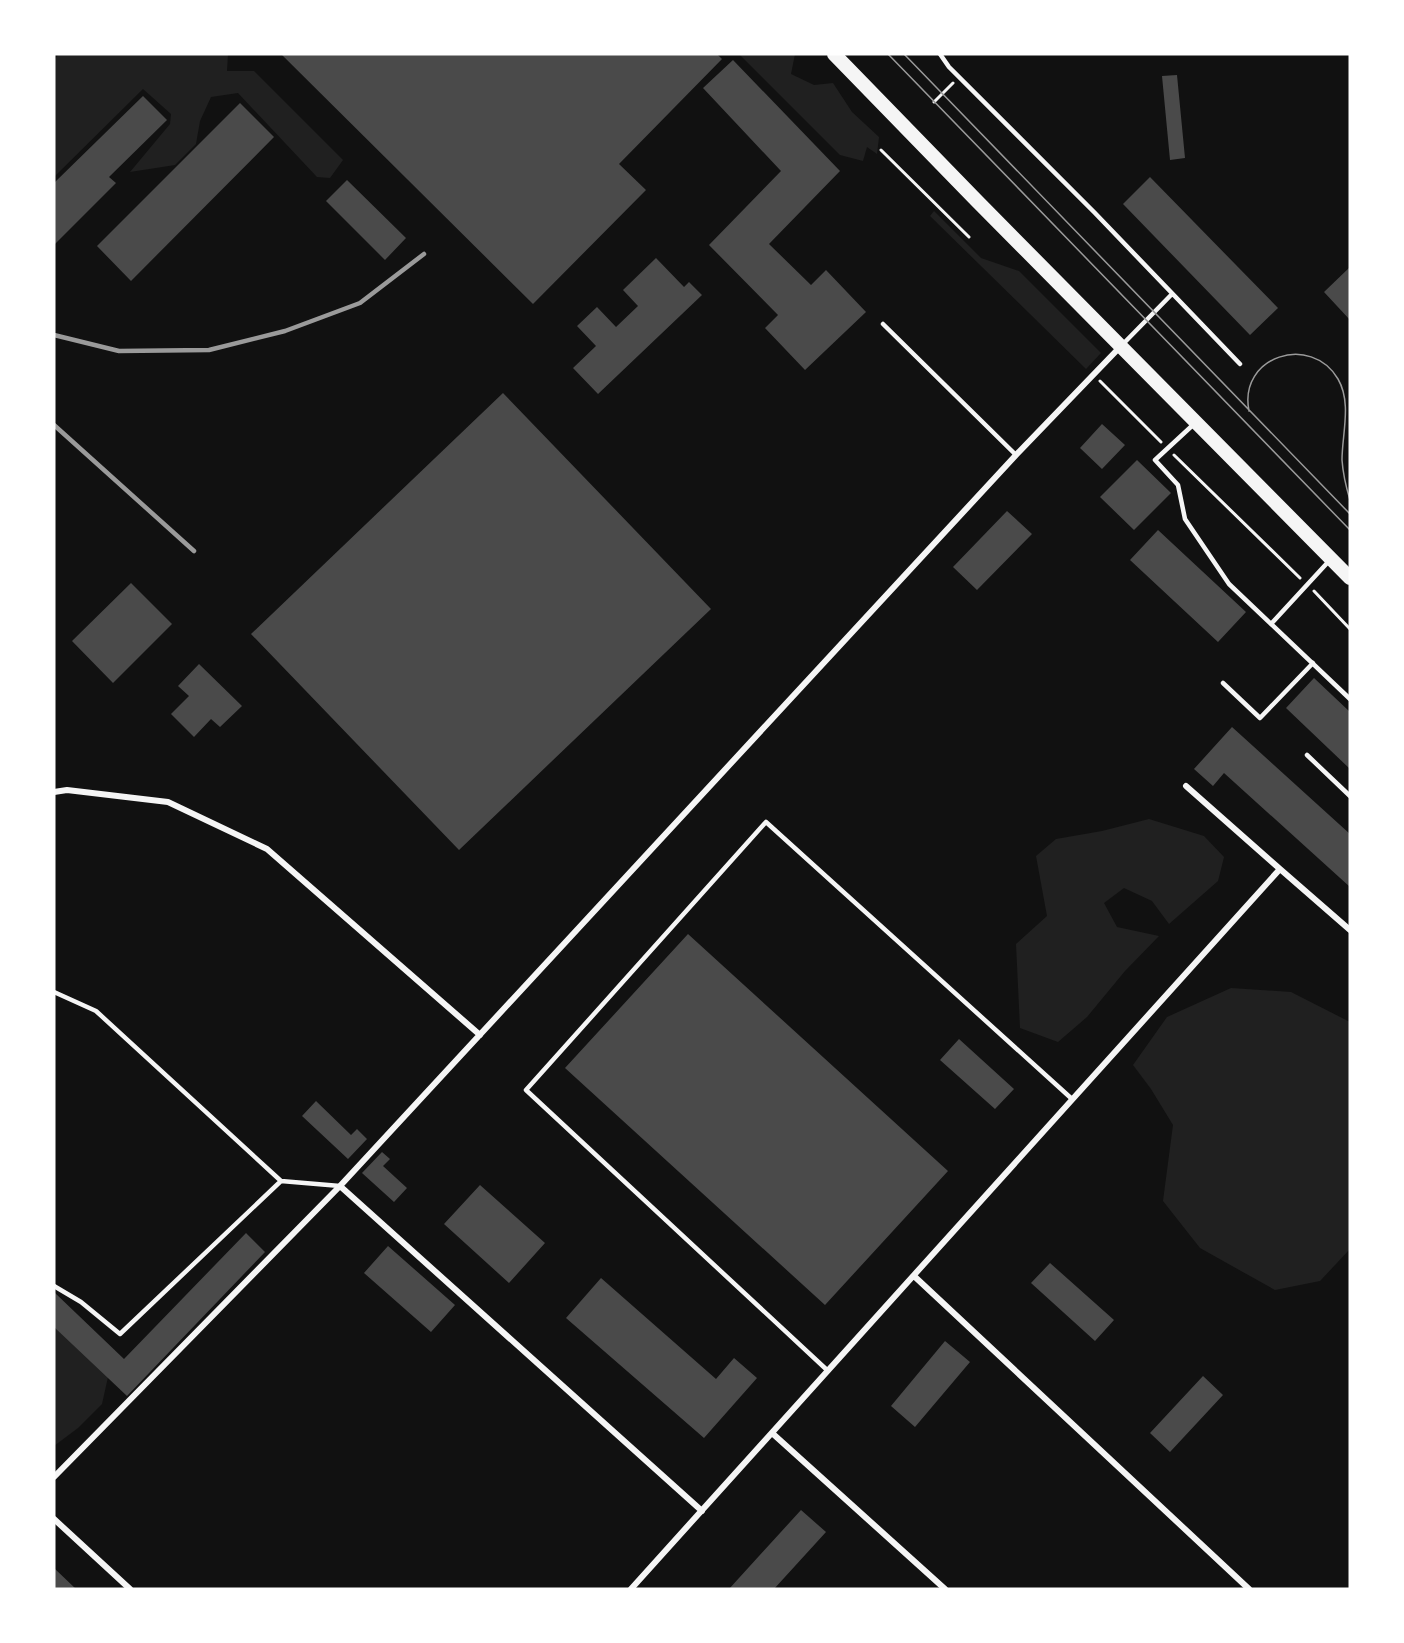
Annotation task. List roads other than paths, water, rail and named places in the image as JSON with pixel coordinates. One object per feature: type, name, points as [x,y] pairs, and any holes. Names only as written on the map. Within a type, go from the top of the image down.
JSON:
[{"type":"main road","points":[[834,54],[1350,578]]},
{"type":"street","points":[[54,1478],[340,1186],[1016,455],[1121,346]]},
{"type":"street","points":[[1186,786],[1350,930]]},
{"type":"street","points":[[54,792],[67,790],[168,802],[267,849],[480,1035]]},
{"type":"street","points":[[631,1589],[1280,869]]},
{"type":"street","points":[[340,1186],[702,1511]]},
{"type":"street","points":[[914,1276],[1249,1589]]},
{"type":"street","points":[[772,1432],[945,1589]]},
{"type":"street","points":[[54,1519],[130,1589]]},
{"type":"lane","points":[[940,54],[959,77],[1094,212],[1240,364]]},
{"type":"lane","points":[[1121,346],[1172,294]]},
{"type":"lane","points":[[883,324],[1016,455]]},
{"type":"lane","points":[[1196,422],[1155,460],[1178,485],[1185,519],[1229,584],[1350,699]]},
{"type":"lane","points":[[1271,624],[1331,559]]},
{"type":"lane","points":[[1223,682],[1260,718],[1313,663]]},
{"type":"lane","points":[[1307,755],[1350,796]]},
{"type":"lane","points":[[827,1370],[526,1090],[766,822],[1072,1099]]},
{"type":"lane","points":[[54,992],[96,1011],[280,1181],[340,1186]]},
{"type":"lane","points":[[54,1286],[81,1302],[120,1334],[280,1181]]},
{"type":"tram line","points":[[888,54],[1350,530]]},
{"type":"tram line","points":[[904,54],[1350,514]]},
{"type":"tram line","points":[[1249,411],[1249,392],[1254,376],[1265,365],[1279,357],[1295,354],[1311,357],[1326,365],[1338,379],[1345,398],[1342,460],[1350,500]]},
{"type":"railway","points":[[54,335],[119,351],[209,350],[285,331],[360,303],[424,254]]},
{"type":"railway","points":[[54,425],[194,551]]}]
